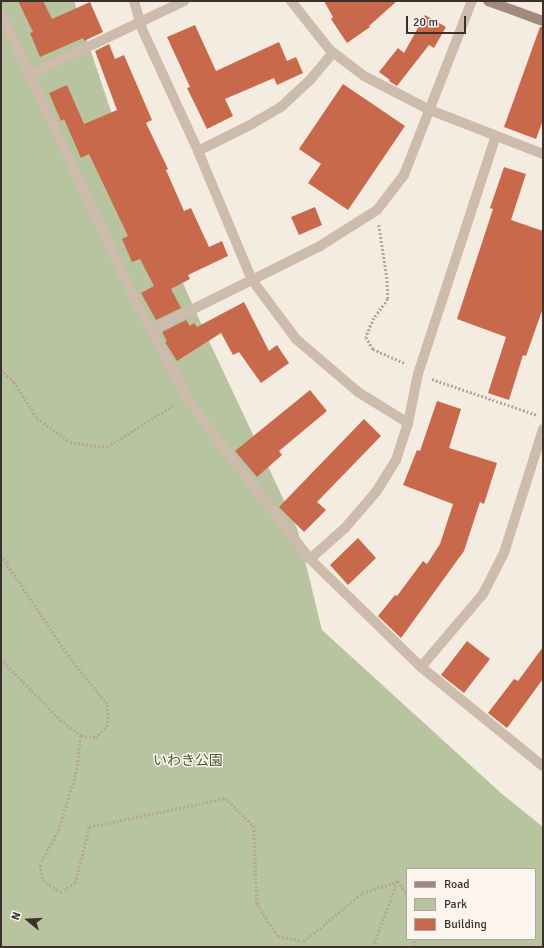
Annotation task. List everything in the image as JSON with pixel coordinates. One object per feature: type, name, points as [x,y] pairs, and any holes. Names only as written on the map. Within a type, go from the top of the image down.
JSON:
[{"type":"street","points":[[134,1],[140,23],[198,151],[252,280],[296,338],[358,392],[408,423]]},
{"type":"street","points":[[29,75],[184,1]]},
{"type":"street","points":[[291,1],[333,53],[364,76],[430,110],[543,154]]},
{"type":"street","points":[[151,330],[320,246],[377,210],[404,175],[472,1]]},
{"type":"street","points":[[488,1],[543,21]]},
{"type":"street","points":[[1,13],[136,302],[187,397],[310,559],[421,667],[542,762]]},
{"type":"street","points":[[198,151],[248,126],[282,106],[310,80],[333,53]]},
{"type":"street","points":[[310,559],[345,528],[376,492],[396,460],[408,423],[419,371],[496,136]]},
{"type":"street","points":[[421,667],[483,594],[504,553],[543,429]]},
{"type":"path","points":[[377,210],[387,277],[388,299],[374,318],[366,337],[373,349],[419,371],[543,417]]},
{"type":"path","points":[[1,370],[14,382],[37,418],[70,442],[107,447],[187,397]]},
{"type":"path","points":[[1,554],[72,659],[108,704],[108,725],[95,738],[81,736],[61,721],[1,660]]},
{"type":"path","points":[[81,736],[76,775],[58,832],[40,865],[43,880],[60,892],[75,883],[89,826],[225,798],[254,826],[257,904],[278,936],[304,940],[362,893],[398,881]]},
{"type":"path","points":[[398,881],[406,893]]},
{"type":"path","points":[[373,947],[398,881]]},
{"type":"green space","name":"いわき公園","points":[[1,1],[74,1],[125,153],[207,337],[297,528],[322,630],[502,794],[543,827],[543,947],[1,947]]},
{"type":"building","points":[[18,1],[43,1],[52,19],[90,2],[103,32],[84,41],[83,38],[40,57],[30,33],[33,32]]},
{"type":"building","points":[[324,1],[397,1],[369,26],[370,27],[347,43],[331,19],[333,17]]},
{"type":"building","points":[[425,15],[446,27],[434,48],[429,45],[397,86],[379,72],[398,48],[404,53]]},
{"type":"building","points":[[195,25],[216,71],[279,42],[287,61],[296,57],[303,73],[277,85],[274,78],[225,99],[233,116],[207,129],[187,88],[190,87],[167,37]]},
{"type":"building","points":[[540,27],[543,27],[543,120],[536,139],[504,127]]},
{"type":"building","points":[[109,44],[115,59],[124,55],[152,120],[146,123],[168,169],[166,170],[184,211],[191,208],[209,247],[222,241],[228,256],[188,275],[190,279],[171,289],[181,308],[156,320],[141,293],[154,286],[140,259],[132,262],[122,239],[128,236],[89,154],[81,158],[64,119],[61,121],[49,93],[67,85],[84,124],[117,110],[95,51]]},
{"type":"building","points":[[343,84],[405,126],[348,210],[308,183],[321,164],[299,149]]},
{"type":"building","points":[[504,167],[526,174],[511,220],[543,231],[543,308],[526,356],[523,355],[509,400],[488,393],[506,337],[457,319],[493,209],[490,208]]},
{"type":"building","points":[[315,207],[322,225],[299,235],[291,217]]},
{"type":"building","points":[[244,302],[269,351],[277,345],[289,363],[261,383],[239,352],[233,355],[221,333],[177,361],[165,342],[167,341],[162,332],[186,320],[190,326],[194,323],[197,327]]},
{"type":"building","points":[[310,390],[327,411],[279,451],[282,455],[257,477],[235,451]]},
{"type":"building","points":[[437,401],[461,409],[449,448],[497,463],[484,504],[480,502],[464,551],[401,638],[378,616],[395,595],[397,596],[423,561],[427,564],[440,544],[453,504],[403,485],[417,450],[420,451]]},
{"type":"building","points":[[364,419],[381,436],[317,502],[326,510],[304,532],[279,507]]},
{"type":"building","points":[[358,538],[376,558],[348,585],[330,565]]},
{"type":"building","points":[[467,641],[490,659],[464,693],[441,675]]},
{"type":"building","points":[[543,647],[543,679],[507,728],[488,713],[514,679],[518,681]]}]
